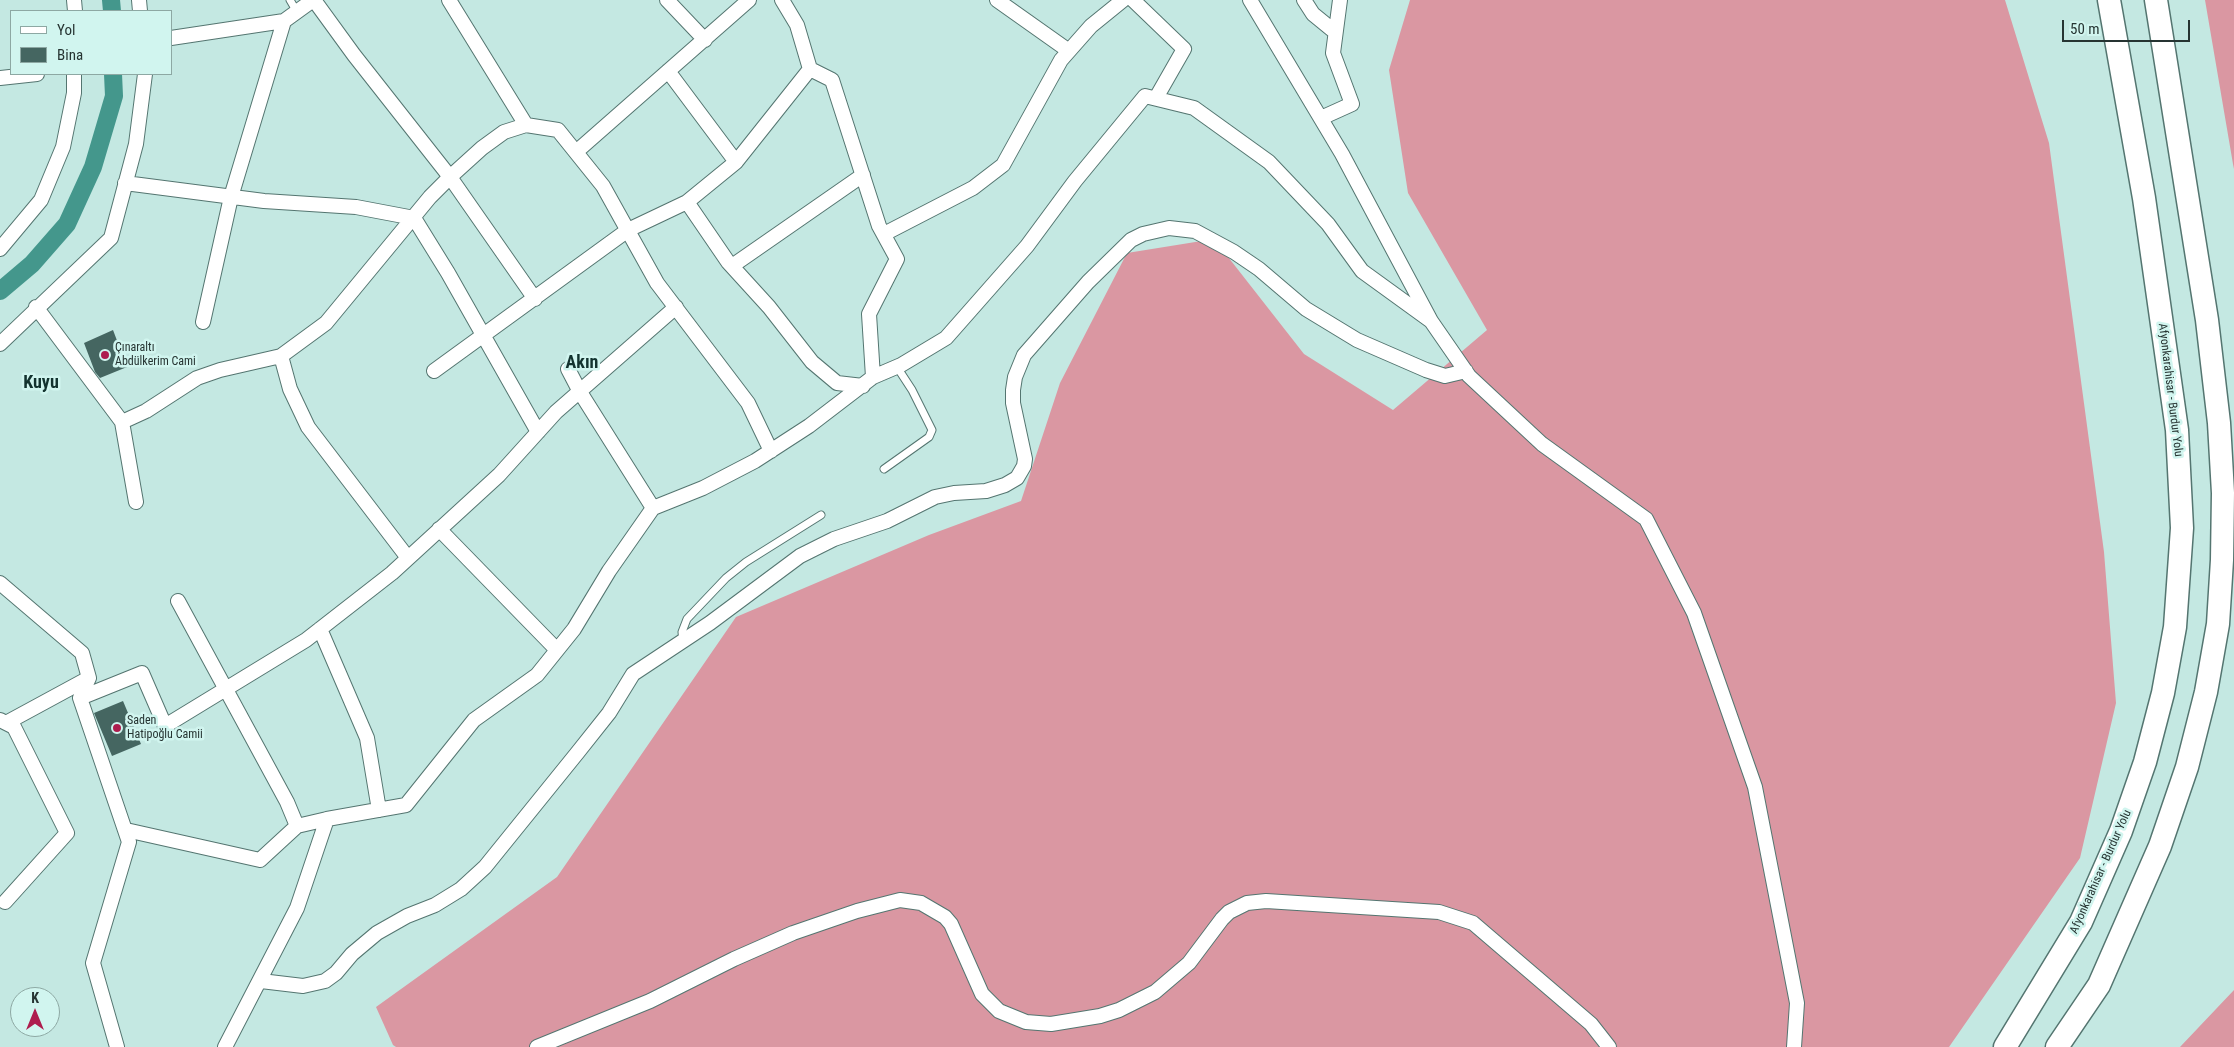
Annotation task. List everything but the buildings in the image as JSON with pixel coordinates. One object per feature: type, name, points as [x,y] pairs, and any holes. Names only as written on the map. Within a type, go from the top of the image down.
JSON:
[{"type":"highway","name":"Afyonkarahisar - Burdur Yolu","points":[[2005,1047],[2047,981],[2081,922],[2121,831],[2145,762],[2161,702],[2175,627],[2182,528],[2177,430],[2144,198],[2109,0]]},
{"type":"highway","points":[[2057,1047],[2099,985],[2160,846],[2187,767],[2204,701],[2218,624],[2222,560],[2223,493],[2219,423],[2206,320],[2156,0]]},
{"type":"street","points":[[203,322],[231,197],[284,21],[293,6],[313,0],[450,177],[535,299]]},
{"type":"street","points":[[449,0],[526,125]]},
{"type":"street","points":[[667,0],[705,40]]},
{"type":"street","points":[[576,152],[749,0]]},
{"type":"street","points":[[782,0],[797,25],[810,69],[832,80],[884,234],[897,259],[869,314],[868,381]]},
{"type":"street","points":[[996,0],[1069,51]]},
{"type":"street","points":[[884,234],[973,188],[1002,165],[1061,60],[1091,26],[1123,0]]},
{"type":"street","points":[[1133,0],[1184,50],[1156,98]]},
{"type":"street","points":[[1250,0],[1342,154],[1431,321],[1466,371],[1542,444],[1646,519],[1694,613],[1755,787],[1797,1003],[1794,1047]]},
{"type":"street","points":[[1304,0],[1313,14],[1335,32]]},
{"type":"street","points":[[1321,118],[1352,104],[1333,53],[1340,0]]},
{"type":"street","points":[[172,38],[284,21]]},
{"type":"street","points":[[434,372],[628,230],[687,202],[736,162],[810,69]]},
{"type":"street","points":[[668,71],[736,162]]},
{"type":"street","points":[[0,78],[28,75]]},
{"type":"street","points":[[0,249],[41,200],[63,147],[74,94],[74,75]]},
{"type":"street","points":[[0,344],[36,307],[111,238],[136,144],[145,75]]},
{"type":"street","points":[[126,830],[260,860],[297,826],[406,806],[474,720],[537,675],[574,629],[609,571],[653,508],[703,488],[771,451],[809,426],[868,381],[897,367],[946,338],[1027,246],[1075,181],[1145,96],[1194,108],[1269,162],[1328,224],[1362,271],[1431,321]]},
{"type":"street","points":[[122,422],[146,411],[196,378],[220,370],[282,356],[326,323],[430,197],[450,177],[482,148],[504,132],[526,125],[558,130],[603,186],[657,283],[748,403],[771,451]]},
{"type":"street","points":[[732,266],[863,175]]},
{"type":"street","points":[[125,183],[264,201],[356,208],[414,218],[448,273],[538,432]]},
{"type":"street","points":[[687,202],[732,266],[769,307],[812,362],[837,382],[868,381]]},
{"type":"street","points":[[261,981],[303,986],[325,981],[336,973],[352,954],[378,932],[406,916],[435,905],[468,884],[485,867],[609,713],[632,674],[710,623],[784,568],[818,546],[886,521],[935,497],[954,493],[986,491],[1006,486],[1017,478],[1024,466],[1025,459],[1013,403],[1013,390],[1024,355],[1088,282],[1131,240],[1143,234],[1169,228],[1194,231],[1234,252],[1260,269],[1306,309],[1356,340],[1426,370],[1445,376],[1466,371]]},
{"type":"street","points":[[36,307],[122,422],[136,502]]},
{"type":"street","points":[[80,698],[142,673],[165,726],[306,640],[440,530],[499,475],[556,412],[676,307]]},
{"type":"street","points":[[282,356],[290,389],[308,427],[408,558]]},
{"type":"street","points":[[568,370],[653,508]]},
{"type":"street","points":[[440,530],[557,650]]},
{"type":"street","points":[[0,583],[82,652],[89,678],[80,698],[129,842],[93,964],[117,1047]]},
{"type":"street","points":[[178,602],[202,642],[225,689],[287,802],[297,826]]},
{"type":"street","points":[[320,629],[367,738],[379,810]]},
{"type":"street","points":[[3,722],[89,678]]},
{"type":"street","points":[[3,722],[14,727],[67,833],[6,902]]},
{"type":"street","points":[[225,1047],[261,981],[297,908],[327,819]]},
{"type":"street","points":[[537,1047],[650,1001],[734,959],[793,933],[856,911],[900,900],[922,903],[951,924],[982,994],[994,1007],[1005,1014],[1026,1022],[1050,1024],[1100,1016],[1132,1005],[1155,992],[1189,963],[1226,916],[1247,903],[1266,901],[1439,912],[1473,924],[1591,1024],[1609,1047]]},
{"type":"lane","points":[[884,469],[929,437],[932,430],[912,390],[897,367]]},
{"type":"lane","points":[[683,641],[682,632],[687,618],[726,578],[746,562],[821,515]]},
{"type":"shaded area","points":[[1410,0],[2005,0],[2049,143],[2104,552],[2116,703],[2080,858],[1949,1047],[396,1047],[393,1045],[376,1007],[557,877],[736,617],[929,535],[1021,501],[1060,383],[1127,253],[1214,239],[1304,354],[1393,410],[1487,330],[1408,193],[1389,70]]},
{"type":"shaded area","points":[[2205,0],[2234,0],[2234,169],[2233,164]]},
{"type":"shaded area","points":[[2234,990],[2234,1047],[2180,1047]]},
{"type":"waterway","points":[[111,0],[112,10]]},
{"type":"waterway","points":[[0,291],[32,264],[67,224],[93,167],[114,96],[113,75]]},
{"type":"place","name":"Çınaraltı Abdülkerim Cami","points":[[105,355]]},
{"type":"place","name":"Saden Hatipoğlu Camii","points":[[117,728]]},
{"type":"district","name":"Akın","points":[[582,363]]},
{"type":"district","name":"Kuyu","points":[[41,383]]}]
